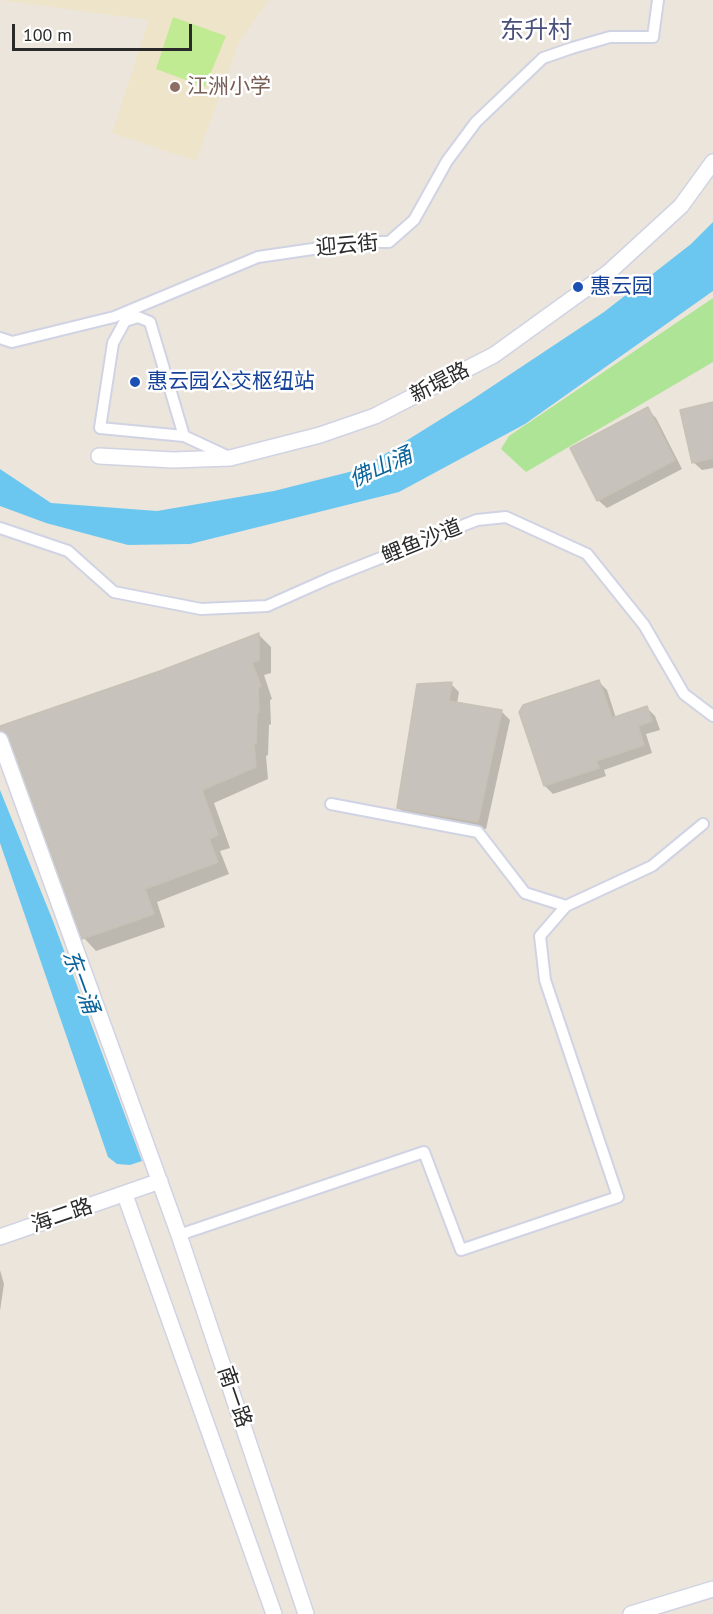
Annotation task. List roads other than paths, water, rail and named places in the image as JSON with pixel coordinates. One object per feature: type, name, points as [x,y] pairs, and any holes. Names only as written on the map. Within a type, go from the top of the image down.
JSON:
[{"type":"main road","name":"新堤路","points":[[99,456],[173,460],[230,458],[320,435],[375,416],[494,355],[609,272],[681,206],[713,162]]},
{"type":"main road","name":"南一路","points":[[0,740],[179,1235],[306,1614]]},
{"type":"main road","name":"海二路","points":[[0,1238],[160,1181]]},
{"type":"main road","name":"南一路","points":[[125,1195],[274,1614]]},
{"type":"main road","points":[[631,1614],[713,1589]]},
{"type":"street","name":"迎云街","points":[[0,338],[12,342],[114,317],[258,257],[361,242],[389,242],[414,220],[447,161],[476,122],[543,58],[610,37],[653,37],[658,0]]},
{"type":"street","points":[[184,436],[150,322],[138,318],[125,321],[113,343],[100,428],[184,436],[230,458]]},
{"type":"street","name":"鲤鱼沙道","points":[[0,528],[68,551],[114,591],[201,609],[267,606],[330,578],[477,520],[506,517],[587,554],[644,625],[684,694],[713,716]]},
{"type":"street","points":[[331,804],[478,832],[525,893],[566,906]]},
{"type":"street","points":[[179,1235],[424,1152],[461,1250],[618,1197],[544,980],[540,936],[566,906],[652,866],[704,824]]},
{"type":"water","name":"佛山涌","points":[[713,222],[713,291],[525,424],[399,492],[190,544],[128,545],[46,523],[0,506],[0,469],[51,503],[157,511],[274,491],[361,469],[470,401],[604,312],[691,244]]},
{"type":"water","points":[[0,790],[53,921],[142,1161],[130,1165],[117,1164],[108,1157],[0,843]]},
{"type":"place","name":"江洲小学","points":[[175,87]]},
{"type":"place","name":"惠云园","points":[[578,287]]},
{"type":"place","name":"惠云园公交枢纽站","points":[[135,382]]},
{"type":"district","name":"东升村","points":[[536,31]]},
{"type":"water label","name":"东一涌","points":[[80,982]]}]
